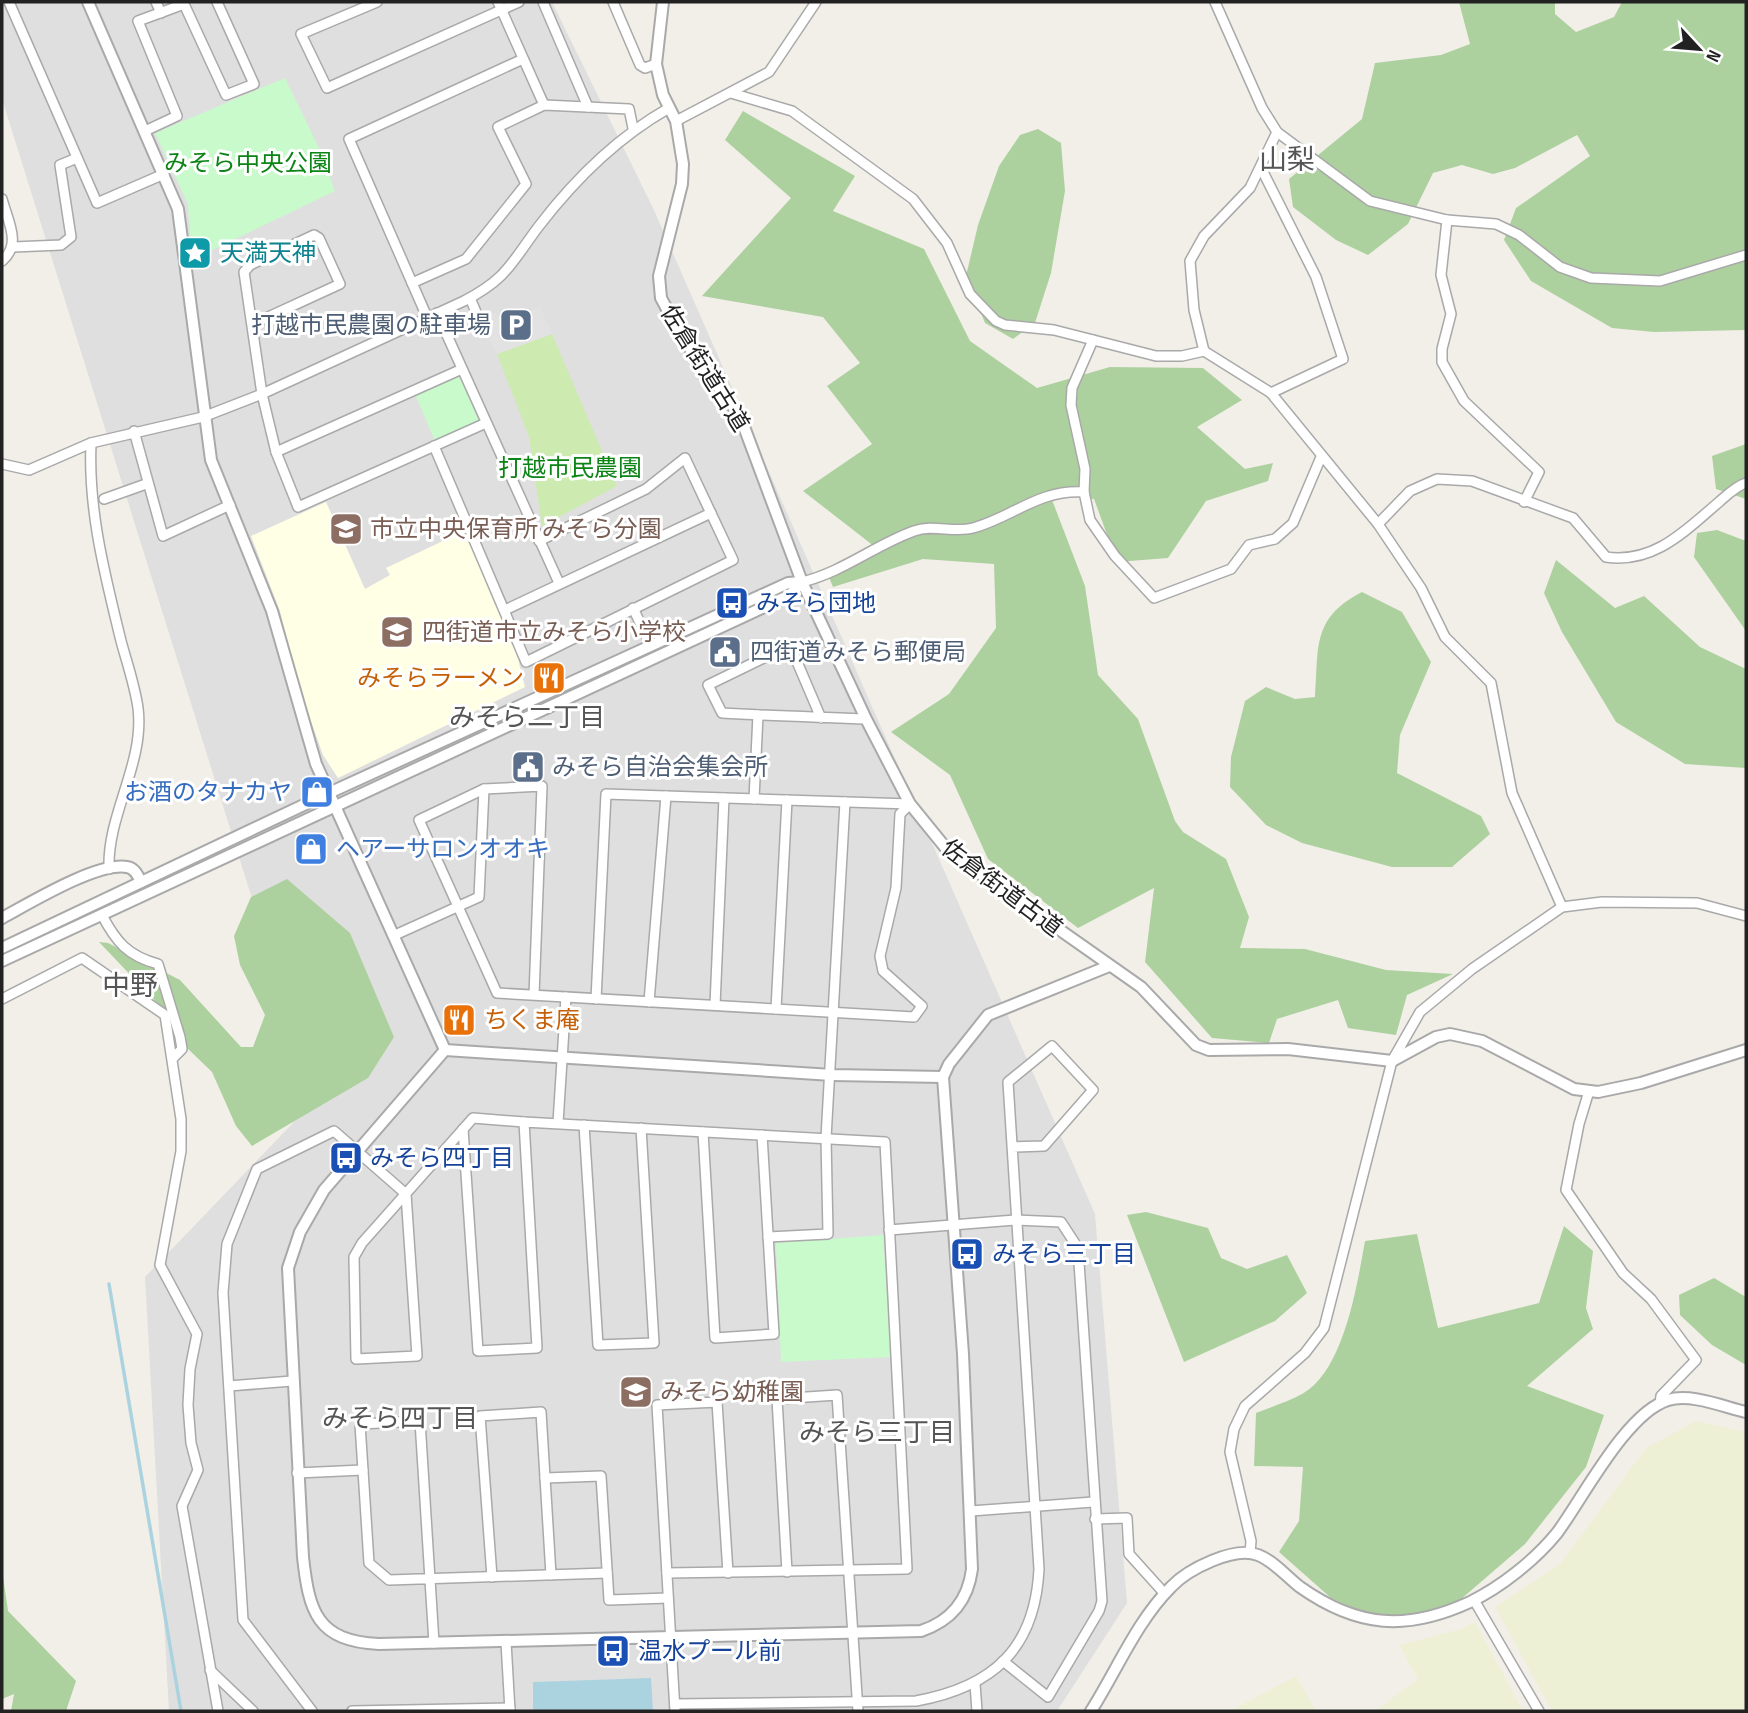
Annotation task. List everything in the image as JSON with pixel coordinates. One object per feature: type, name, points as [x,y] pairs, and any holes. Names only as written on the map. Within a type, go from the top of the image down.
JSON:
[{"type":"street","points":[[9,2],[97,203],[164,174]]},
{"type":"street","points":[[88,2],[178,209],[203,417],[211,460],[272,611],[293,692],[329,793],[396,935],[445,1050]]},
{"type":"street","points":[[156,2],[161,13]]},
{"type":"street","points":[[145,131],[177,116],[138,21],[184,4],[226,95],[254,84],[217,2]]},
{"type":"street","points":[[377,2],[301,34],[327,88],[500,5],[519,2]]},
{"type":"street","points":[[543,2],[588,107]]},
{"type":"street","points":[[612,2],[640,65],[645,68],[656,64]]},
{"type":"street","name":"佐倉街道古道","points":[[663,2],[656,64],[669,108],[676,121],[682,149],[682,184],[659,276],[662,298],[683,339],[740,416],[802,582],[866,719],[910,804],[933,837],[966,867],[1141,987],[1196,1045],[1209,1050],[1287,1049],[1392,1061]]},
{"type":"street","points":[[676,121],[769,72],[816,2]]},
{"type":"street","points":[[1215,2],[1262,108],[1276,132],[1370,201],[1447,220],[1496,224],[1519,235],[1560,267],[1591,278],[1660,281],[1746,256]]},
{"type":"street","points":[[500,5],[544,105]]},
{"type":"street","points":[[427,317],[349,139],[523,59]]},
{"type":"street","points":[[731,93],[792,111],[913,199],[947,243],[970,294],[1004,326],[1054,330],[1156,356],[1182,356],[1204,351]]},
{"type":"street","points":[[412,283],[466,259],[526,184],[498,127],[544,105],[629,109],[633,128]]},
{"type":"street","points":[[2,464],[29,470],[91,443],[203,417],[262,394],[470,298],[508,272],[538,227],[580,178],[633,128],[669,108]]},
{"type":"street","points":[[1276,132],[1250,188],[1204,236],[1190,261],[1194,310],[1204,351],[1271,393],[1378,524],[1421,588],[1446,637],[1491,683],[1512,793],[1527,833],[1562,907]]},
{"type":"street","points":[[13,247],[61,245],[71,237],[60,165],[77,158]]},
{"type":"street","points":[[1261,168],[1316,277],[1343,359],[1271,393]]},
{"type":"street","points":[[2,200],[13,247],[12,253],[2,261]]},
{"type":"street","points":[[1447,220],[1441,275],[1451,314],[1442,362],[1464,401],[1539,472],[1524,502]]},
{"type":"street","points":[[253,324],[340,284],[319,238],[314,235],[246,268],[244,282],[253,324],[262,394],[276,452],[298,507],[486,423]]},
{"type":"street","points":[[470,298],[477,312]]},
{"type":"street","points":[[437,313],[559,583]]},
{"type":"street","points":[[1093,340],[1072,388],[1071,405],[1085,469],[1084,492],[1090,520],[1115,556],[1154,598],[1231,569],[1249,545],[1275,539],[1293,523],[1321,457]]},
{"type":"street","points":[[276,452],[462,369]]},
{"type":"street","points":[[134,431],[146,484],[163,536],[230,505]]},
{"type":"street","points":[[91,443],[89,487],[98,539],[138,709],[138,742],[108,848],[109,869]]},
{"type":"street","points":[[434,446],[526,663],[733,560],[685,458],[646,489],[539,541]]},
{"type":"street","points":[[1378,524],[1410,491],[1437,479],[1472,481],[1573,518],[1605,557],[1637,558],[1668,545],[1728,494],[1746,483]]},
{"type":"street","points":[[104,499],[146,484]]},
{"type":"street","points":[[2,948],[329,793],[788,583],[823,577],[917,529],[974,528],[1024,503],[1066,491],[1084,492]]},
{"type":"street","points":[[505,610],[711,513]]},
{"type":"street","points":[[2,961],[790,595],[802,582]]},
{"type":"street","points":[[633,608],[651,646]]},
{"type":"street","points":[[821,718],[792,650],[782,649],[708,685],[722,713],[821,718],[866,719]]},
{"type":"street","points":[[754,799],[758,715]]},
{"type":"street","points":[[534,995],[542,786],[484,789],[419,820],[497,993],[914,1017],[922,1006],[883,971],[880,956],[896,888],[900,814],[910,804]]},
{"type":"street","points":[[396,935],[479,897],[484,789]]},
{"type":"street","points":[[596,999],[606,794],[910,804]]},
{"type":"street","points":[[649,1002],[666,796]]},
{"type":"street","points":[[715,1005],[724,798]]},
{"type":"street","points":[[776,1009],[787,800]]},
{"type":"street","points":[[768,1237],[828,1234],[826,1138],[832,1075],[845,802]]},
{"type":"street","points":[[2,918],[82,876],[109,869],[128,867],[136,871],[141,882]]},
{"type":"street","points":[[1250,1553],[1251,1541],[1230,1452],[1231,1441],[1245,1406],[1306,1353],[1324,1328],[1392,1061],[1420,1012],[1472,968],[1562,907],[1602,902],[1686,902],[1746,916]]},
{"type":"street","points":[[102,915],[120,946],[138,958],[158,964],[180,1037],[181,1049],[173,1058]]},
{"type":"street","points":[[2,999],[82,958],[165,1015],[173,1058],[181,1152],[160,1265],[197,1334],[190,1369],[188,1405],[191,1443],[198,1470],[182,1506],[218,1711]]},
{"type":"street","points":[[445,1050],[312,1208],[291,1252],[288,1268],[292,1381],[303,1557],[312,1611],[325,1627],[341,1638],[357,1643],[670,1639],[921,1631],[938,1625],[952,1614],[970,1583],[971,1511],[956,1226],[943,1077],[949,1064],[988,1015],[1109,966]]},
{"type":"street","points":[[558,1124],[566,997]]},
{"type":"street","points":[[1392,1061],[1436,1037],[1465,1035],[1482,1041],[1574,1089],[1589,1091],[1641,1083],[1746,1050]]},
{"type":"street","points":[[728,1573],[717,1402],[657,1405],[675,1708],[798,1706],[857,1700],[916,1701],[975,1684],[1003,1661],[1035,1605],[1039,1569],[1015,1220],[1008,1082],[1052,1046],[1093,1090],[1044,1146],[1012,1147]]},
{"type":"street","points":[[445,1050],[832,1075],[943,1077]]},
{"type":"street","points":[[1589,1091],[1578,1124],[1566,1190],[1623,1273],[1651,1299],[1696,1360],[1661,1396],[1660,1404]]},
{"type":"street","points":[[312,1711],[243,1620],[223,1293],[228,1244],[257,1169],[334,1131],[406,1194],[417,1356],[356,1359],[354,1257],[362,1243],[406,1194],[473,1118],[885,1142],[907,1569],[667,1573]]},
{"type":"street","points":[[463,1129],[478,1351],[537,1348],[524,1122]]},
{"type":"street","points":[[584,1125],[598,1345],[654,1343],[641,1128]]},
{"type":"street","points":[[703,1132],[715,1338],[774,1334],[762,1135]]},
{"type":"street","points":[[890,1230],[1015,1220],[1062,1222],[1078,1248],[1093,1502],[1102,1601],[1048,1697],[1003,1661]]},
{"type":"street","points":[[229,1386],[292,1381]]},
{"type":"street","points":[[787,1572],[777,1399],[837,1395],[858,1711]]},
{"type":"street","points":[[1091,1711],[1147,1617],[1185,1575],[1233,1555],[1250,1553],[1266,1559],[1312,1594],[1360,1616],[1401,1623],[1421,1619],[1474,1600],[1520,1568],[1556,1534],[1609,1454],[1644,1415],[1660,1404],[1685,1398],[1746,1412]]},
{"type":"street","points":[[492,1577],[480,1416],[541,1412],[551,1575]]},
{"type":"street","points":[[434,1643],[430,1578],[420,1421],[360,1424],[369,1563],[389,1580],[430,1578],[607,1573]]},
{"type":"street","points":[[297,1473],[363,1470]]},
{"type":"street","points":[[545,1478],[601,1476],[609,1600],[668,1598]]},
{"type":"street","points":[[971,1511],[1093,1502]]},
{"type":"street","points":[[1095,1519],[1127,1518],[1129,1554],[1165,1594]]},
{"type":"street","points":[[1474,1600],[1539,1711]]},
{"type":"street","points":[[352,1711],[510,1710],[506,1642]]},
{"type":"street","points":[[209,1669],[253,1711]]},
{"type":"street","points":[[975,1684],[976,1711]]},
{"type":"street","points":[[916,1701],[917,1711]]},
{"type":"shaded area","points":[[2,2],[552,2],[653,208],[1095,1214],[1127,1603],[1057,1711],[169,1711],[145,1277],[315,1100],[2,99]]},
{"type":"shaded area","name":"打越市民農園の駐車場","points":[[540,307],[552,334],[497,354],[476,312],[514,316]]},
{"type":"shaded area","name":"四街道市立みそら小学校","points":[[326,502],[365,589],[390,575],[386,568],[464,531],[515,647],[525,687],[338,778],[323,755],[300,690],[280,611],[251,536]]},
{"type":"shaded area","points":[[1696,1421],[1746,1432],[1746,1711],[1552,1711],[1495,1607],[1560,1564],[1646,1448]]},
{"type":"shaded area","points":[[1475,1622],[1523,1711],[1375,1711],[1418,1679],[1399,1645],[1461,1629]]},
{"type":"shaded area","points":[[1296,1676],[1316,1711],[1230,1711]]},
{"type":"green space","points":[[1459,2],[1555,2],[1555,14],[1576,32],[1614,17],[1622,2],[1746,2],[1746,330],[1654,332],[1612,328],[1531,281],[1504,240],[1516,208],[1590,156],[1577,135],[1515,168],[1493,174],[1462,165],[1433,173],[1408,224],[1368,255],[1336,240],[1293,207],[1289,179],[1362,119],[1375,63],[1441,55],[1470,44]]},
{"type":"green space","name":"みそら中央公園","points":[[285,78],[320,150],[335,191],[204,254],[201,244],[191,246],[188,204],[155,133]]},
{"type":"green space","points":[[743,111],[855,176],[833,211],[924,249],[970,341],[1037,388],[1110,367],[1203,368],[1242,400],[1197,427],[1245,469],[1273,463],[1268,481],[1206,501],[1168,558],[1117,562],[1094,499],[1049,492],[1085,586],[1098,675],[1138,719],[1175,821],[1183,832],[1226,859],[1249,917],[1240,948],[1305,949],[1386,970],[1453,974],[1407,995],[1396,1035],[1348,1028],[1338,1000],[1277,1019],[1269,1043],[1212,1038],[1145,962],[1154,888],[1078,928],[988,859],[950,775],[891,732],[949,694],[996,628],[994,564],[923,559],[833,587],[828,575],[879,550],[803,491],[872,444],[827,386],[860,363],[823,317],[702,296],[791,198],[725,140]]},
{"type":"green space","points":[[1038,129],[1061,143],[1065,191],[1051,273],[1035,323],[1013,339],[985,323],[966,276],[978,225],[999,166],[1020,135]]},
{"type":"green space","name":"打越市民農園","points":[[552,334],[617,486],[542,526],[529,437],[497,354]]},
{"type":"green space","points":[[459,375],[479,421],[435,441],[415,394]]},
{"type":"green space","points":[[1746,444],[1746,499],[1716,489],[1712,456]]},
{"type":"green space","points":[[1717,530],[1746,541],[1746,631],[1694,557],[1697,533]]},
{"type":"green space","points":[[1556,560],[1615,608],[1644,596],[1700,647],[1746,669],[1746,768],[1685,764],[1616,722],[1562,632],[1544,593]]},
{"type":"green space","points":[[1362,592],[1402,612],[1431,662],[1400,735],[1397,773],[1481,816],[1490,834],[1452,867],[1392,867],[1302,843],[1266,825],[1230,787],[1231,757],[1245,701],[1266,687],[1295,699],[1315,697],[1318,649],[1326,624],[1334,612]]},
{"type":"green space","points":[[287,879],[350,933],[394,1037],[368,1078],[252,1146],[236,1126],[212,1072],[185,1046],[172,1013],[159,1005],[99,942],[108,943],[180,980],[241,1047],[253,1047],[265,1015],[240,965],[234,936],[251,897]]},
{"type":"green space","points":[[1146,1212],[1208,1228],[1221,1258],[1247,1269],[1287,1255],[1307,1293],[1275,1321],[1184,1362],[1127,1215]]},
{"type":"green space","points":[[1564,1226],[1593,1251],[1586,1308],[1593,1329],[1527,1386],[1604,1415],[1586,1467],[1525,1544],[1453,1606],[1420,1616],[1386,1617],[1367,1614],[1331,1598],[1279,1552],[1299,1521],[1303,1467],[1254,1466],[1256,1413],[1302,1394],[1316,1383],[1328,1367],[1353,1303],[1365,1241],[1417,1234],[1438,1328],[1539,1303]]},
{"type":"green space","points":[[883,1235],[891,1357],[781,1362],[776,1243]]},
{"type":"green space","points":[[1714,1278],[1746,1297],[1746,1365],[1712,1345],[1680,1315],[1679,1295]]},
{"type":"green space","points":[[2,1569],[8,1611],[76,1681],[66,1711],[11,1711],[14,1694],[2,1699]]},
{"type":"water","points":[[651,1678],[653,1711],[533,1711],[533,1682]]},
{"type":"waterway","points":[[109,1284],[181,1711]]},
{"type":"place","name":"天満天神","points":[[195,253]]},
{"type":"place","name":"打越市民農園の駐車場","points":[[516,325]]},
{"type":"place","name":"市立中央保育所 みそら分園","points":[[346,529]]},
{"type":"place","name":"みそら団地","points":[[732,603]]},
{"type":"place","name":"四街道市立みそら小学校","points":[[397,632]]},
{"type":"place","name":"四街道みそら郵便局","points":[[725,652]]},
{"type":"place","name":"みそらラーメン","points":[[549,678]]},
{"type":"place","name":"みそら自治会集会所","points":[[528,767]]},
{"type":"place","name":"お酒のタナカヤ","points":[[317,792]]},
{"type":"place","name":"ヘアーサロンオオキ","points":[[311,849]]},
{"type":"place","name":"ちくま庵","points":[[459,1020]]},
{"type":"place","name":"みそら四丁目","points":[[346,1158]]},
{"type":"place","name":"みそら三丁目","points":[[967,1254]]},
{"type":"place","name":"みそら幼稚園","points":[[636,1392]]},
{"type":"place","name":"温水プール前","points":[[613,1651]]},
{"type":"district","name":"山梨","points":[[1287,159]]},
{"type":"district","name":"みそら二丁目","points":[[527,717]]},
{"type":"district","name":"中野","points":[[130,985]]},
{"type":"district","name":"みそら四丁目","points":[[400,1418]]},
{"type":"district","name":"みそら三丁目","points":[[877,1432]]}]
